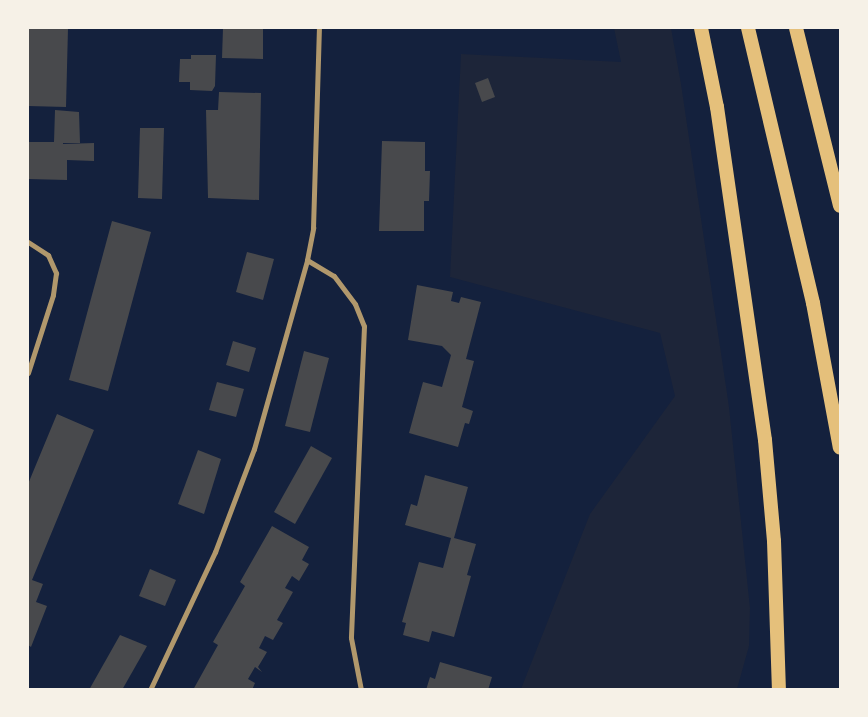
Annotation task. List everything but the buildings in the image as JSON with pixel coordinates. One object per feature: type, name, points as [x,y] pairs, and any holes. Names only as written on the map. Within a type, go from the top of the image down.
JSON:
[{"type":"highway","points":[[701,28],[717,108],[766,440],[774,541],[779,690]]},
{"type":"highway","points":[[748,28],[813,303],[840,448]]},
{"type":"highway","points":[[796,28],[840,206]]},
{"type":"street","points":[[150,690],[215,552],[254,449],[307,260],[313,228],[320,28]]},
{"type":"street","points":[[28,242],[48,255],[56,273],[52,295],[28,373]]},
{"type":"street","points":[[307,260],[334,276],[355,304],[364,326],[351,638],[361,690]]},
{"type":"shaded area","points":[[614,28],[671,28],[729,407],[750,608],[749,646],[737,689],[521,689],[590,514],[675,396],[660,333],[450,277],[461,54],[621,62]]}]
